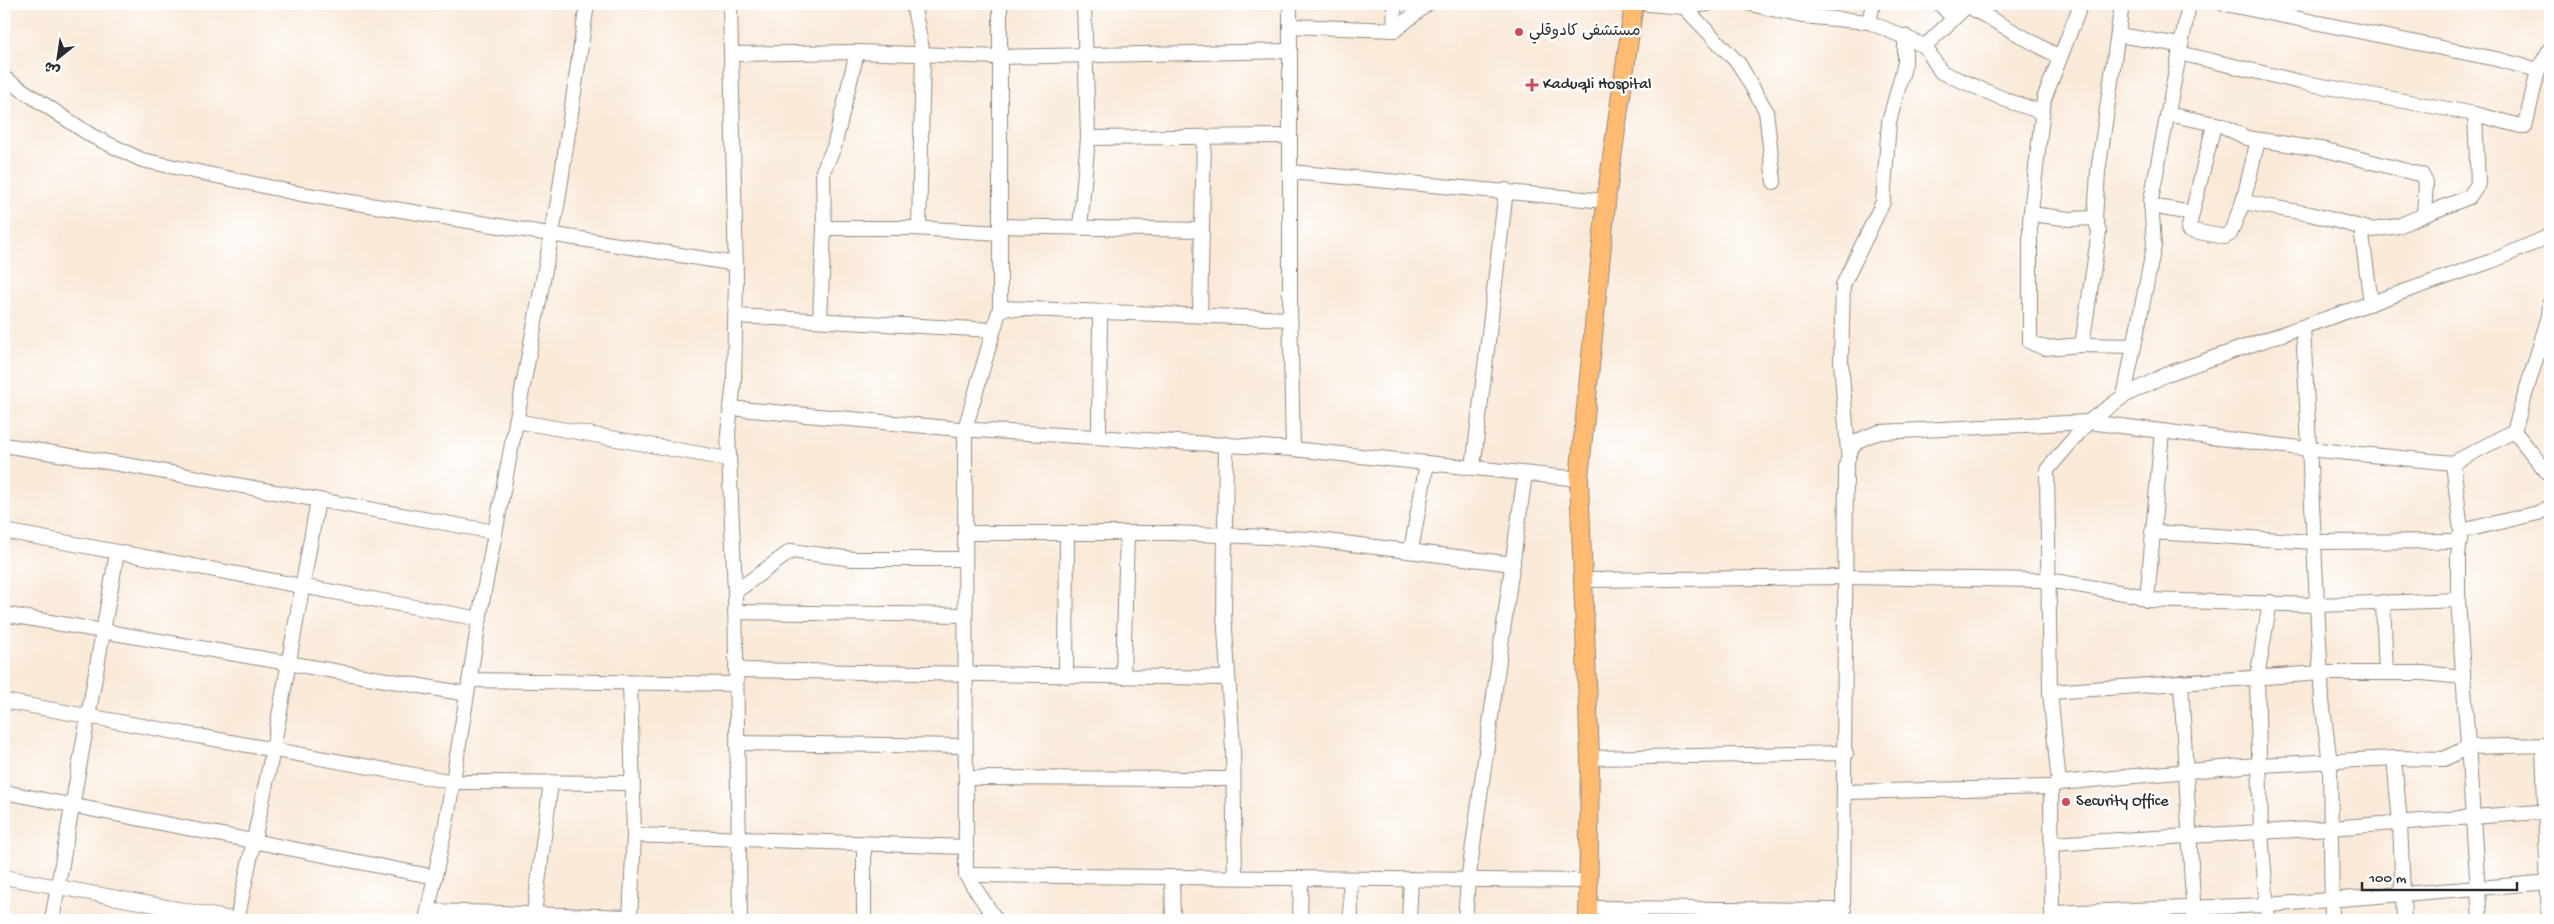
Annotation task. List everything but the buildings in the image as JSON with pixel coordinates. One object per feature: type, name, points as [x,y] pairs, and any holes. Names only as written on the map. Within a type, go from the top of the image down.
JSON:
[{"type":"main road","points":[[1588,914],[1590,758],[1578,479],[1606,201],[1634,4]]},
{"type":"street","points":[[587,4],[552,234],[495,532],[453,782],[427,916],[630,918],[634,835],[630,683]]},
{"type":"street","points":[[730,4],[736,316],[734,382],[730,408],[728,459],[735,612],[740,920]]},
{"type":"street","points":[[913,4],[924,54],[919,228]]},
{"type":"street","points":[[996,920],[966,875],[965,429],[1000,308],[1000,4]]},
{"type":"street","points":[[1080,228],[1088,138],[1084,4]]},
{"type":"street","points":[[1290,4],[1292,449]]},
{"type":"street","points":[[1394,4],[1395,30]]},
{"type":"street","points":[[1290,26],[1395,30],[1427,4]]},
{"type":"street","points":[[1648,4],[1684,7],[1708,4]]},
{"type":"street","points":[[1751,4],[1802,16],[1869,22],[1925,46],[1941,72],[2011,102],[2042,112]]},
{"type":"street","points":[[1869,22],[1873,4]]},
{"type":"street","points":[[1940,4],[1953,18]]},
{"type":"street","points":[[1925,46],[1968,4],[2059,57]]},
{"type":"street","points":[[2081,4],[2059,57],[2044,99],[2042,112],[2031,214],[2028,273],[2030,342],[2044,348],[2082,345],[2134,346]]},
{"type":"street","points":[[2082,345],[2099,232],[2095,218],[2098,172],[2122,4]]},
{"type":"street","points":[[2124,396],[2154,246],[2151,206],[2179,49],[2189,4]]},
{"type":"street","points":[[2226,4],[2496,59],[2538,70]]},
{"type":"street","points":[[1684,7],[1739,64],[1766,111],[1774,182]]},
{"type":"street","points":[[2118,35],[2179,49],[2300,82],[2475,114],[2525,127],[2538,70],[2550,49]]},
{"type":"street","points":[[1588,914],[1844,915],[1846,753],[1845,576],[1846,468],[1848,452],[1841,361],[1843,285],[1883,202],[1889,122],[1905,63],[1905,36]]},
{"type":"street","points":[[731,54],[857,52],[1000,57],[1290,51]]},
{"type":"street","points":[[820,319],[824,228],[823,171],[834,147],[857,52]]},
{"type":"street","points":[[4,78],[92,136],[142,160],[300,194],[736,264]]},
{"type":"street","points":[[2167,114],[2214,124],[2246,138],[2326,150],[2422,175],[2426,183],[2424,214]]},
{"type":"street","points":[[2243,202],[2310,214],[2372,230],[2398,226],[2469,197],[2478,184],[2475,114]]},
{"type":"street","points":[[2214,124],[2197,201],[2191,213],[2188,230],[2225,237],[2230,234],[2243,202],[2258,140]]},
{"type":"street","points":[[1088,138],[1290,136]]},
{"type":"street","points":[[1200,315],[1204,138]]},
{"type":"street","points":[[1290,172],[1506,190],[1606,201]]},
{"type":"street","points":[[1473,468],[1506,190]]},
{"type":"street","points":[[2151,206],[2191,213]]},
{"type":"street","points":[[2031,214],[2070,220],[2095,218]]},
{"type":"street","points":[[824,228],[1202,230]]},
{"type":"street","points":[[2360,228],[2371,303]]},
{"type":"street","points":[[2549,882],[2478,890],[2331,899],[2194,914],[2052,917],[2051,844],[2055,785],[2050,692],[2047,470],[2088,422],[2124,396],[2167,374],[2492,261],[2550,236]]},
{"type":"street","points":[[1848,452],[1859,439],[1880,432],[2088,422],[2308,449],[2453,463],[2514,432],[2549,316],[2550,302]]},
{"type":"street","points":[[1000,308],[1290,319]]},
{"type":"street","points":[[1100,312],[1100,436]]},
{"type":"street","points":[[736,316],[820,319],[993,330]]},
{"type":"street","points":[[2303,327],[2321,673],[2330,763],[2332,920]]},
{"type":"street","points":[[2536,358],[2550,358]]},
{"type":"street","points":[[730,408],[965,429],[1292,449],[1578,479]]},
{"type":"street","points":[[516,420],[728,459]]},
{"type":"street","points":[[2147,600],[2162,431]]},
{"type":"street","points":[[2514,432],[2550,476]]},
{"type":"street","points":[[1226,444],[1224,614],[1233,778],[1235,878]]},
{"type":"street","points":[[4,445],[495,532]]},
{"type":"street","points":[[1411,550],[1427,463]]},
{"type":"street","points":[[2453,463],[2460,536],[2458,600],[2480,920]]},
{"type":"street","points":[[1465,920],[1468,881],[1525,474]]},
{"type":"street","points":[[4,877],[237,920],[273,750],[318,500]]},
{"type":"street","points":[[2152,532],[2314,542],[2460,536],[2538,513],[2550,507]]},
{"type":"street","points":[[4,531],[480,619]]},
{"type":"street","points":[[965,533],[1172,533],[1225,537],[1311,539],[1513,564]]},
{"type":"street","points":[[1066,676],[1067,533]]},
{"type":"street","points":[[1123,677],[1127,533]]},
{"type":"street","points":[[734,592],[791,551],[853,559],[965,559]]},
{"type":"street","points":[[52,920],[117,553]]},
{"type":"street","points":[[1582,580],[1845,576],[2048,580],[2136,595],[2147,600],[2270,602],[2318,605],[2458,600]]},
{"type":"street","points":[[2268,920],[2261,832],[2257,678],[2270,602]]},
{"type":"street","points":[[2383,602],[2386,673]]},
{"type":"street","points":[[735,612],[965,615]]},
{"type":"street","points":[[4,614],[467,694]]},
{"type":"street","points":[[736,670],[1228,678]]},
{"type":"street","points":[[2050,692],[2321,673],[2423,673],[2463,677]]},
{"type":"street","points":[[470,680],[736,684]]},
{"type":"street","points":[[2181,682],[2194,914]]},
{"type":"street","points":[[4,701],[453,782],[633,783]]},
{"type":"street","points":[[737,743],[966,746]]},
{"type":"street","points":[[1845,792],[2055,785],[2243,766],[2260,767],[2394,758],[2444,758],[2468,747],[2547,745],[2550,920]]},
{"type":"street","points":[[1590,758],[1846,753]]},
{"type":"street","points":[[2394,758],[2400,823],[2404,920]]},
{"type":"street","points":[[966,778],[1233,778]]},
{"type":"street","points":[[527,916],[550,782]]},
{"type":"street","points":[[4,792],[435,877]]},
{"type":"street","points":[[2051,844],[2330,828],[2548,812]]},
{"type":"street","points":[[634,835],[966,847]]},
{"type":"street","points":[[864,844],[864,920]]},
{"type":"street","points":[[966,875],[1588,881]]},
{"type":"street","points":[[1172,877],[1173,920]]},
{"type":"street","points":[[1300,920],[1301,878]]},
{"type":"street","points":[[1350,878],[1351,920]]},
{"type":"street","points":[[1409,920],[1411,879]]},
{"type":"place","name":"مستشفى كادوقلي","points":[[1519,32]]},
{"type":"place","name":"Kaduqli Hospital","points":[[1532,85]]},
{"type":"place","name":"Security Office","points":[[2066,802]]}]
